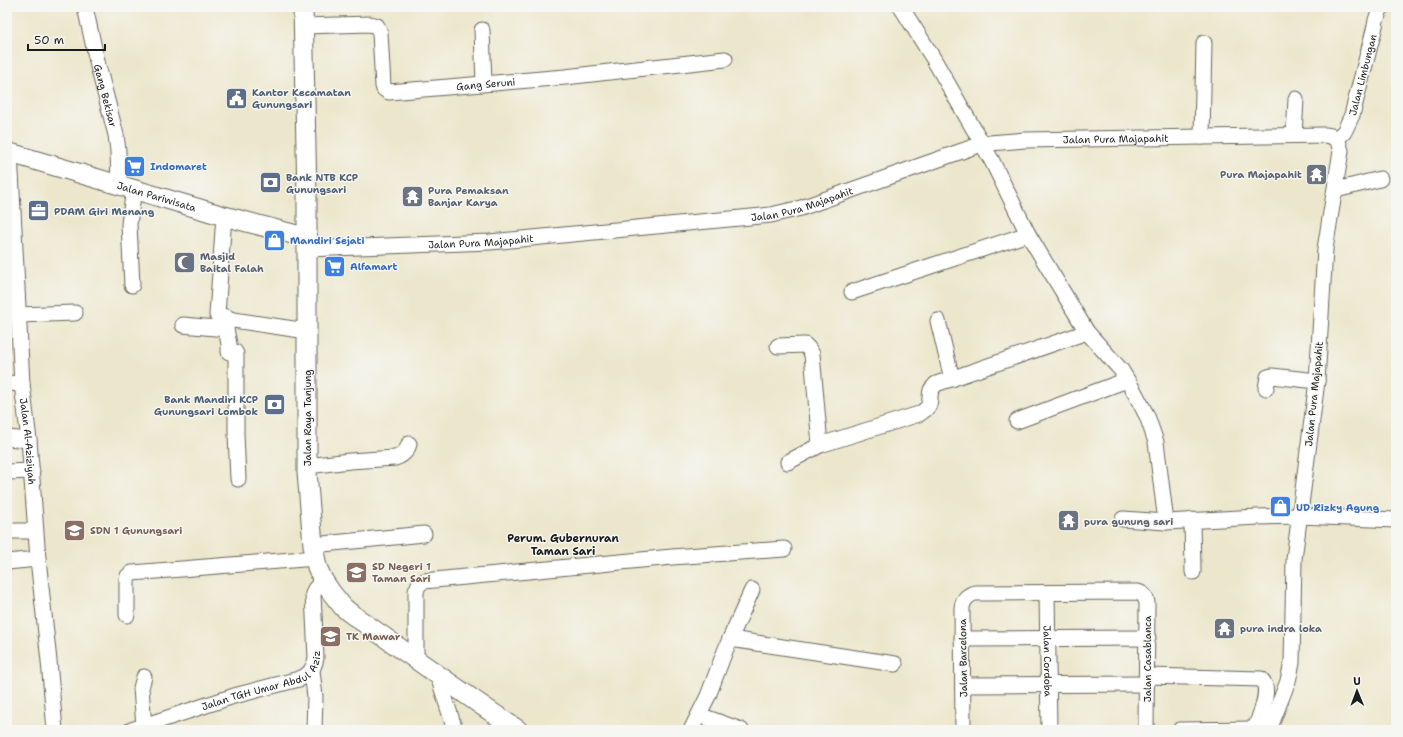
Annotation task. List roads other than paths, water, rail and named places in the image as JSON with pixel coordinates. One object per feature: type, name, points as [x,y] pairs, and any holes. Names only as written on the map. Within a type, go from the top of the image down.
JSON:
[{"type":"main road","name":"Jalan Raya Tanjung","points":[[303,7],[307,244],[307,466],[314,552],[323,580],[337,600],[350,613],[416,658],[438,676],[518,730]]},
{"type":"main road","name":"Jalan Pariwisata","points":[[8,152],[224,216],[307,244]]},
{"type":"street","name":"Gang Bekisar","points":[[86,7],[98,66],[116,135],[126,186],[132,285]]},
{"type":"street","points":[[901,7],[933,58],[992,161],[1028,234],[1087,332],[1121,370],[1136,393],[1156,442],[1166,522]]},
{"type":"street","name":"Jalan Limbungan","points":[[1336,139],[1344,132],[1352,115],[1378,11]]},
{"type":"street","name":"Gang Seruni","points":[[304,26],[370,24],[377,26],[380,34],[383,86],[388,92],[565,76],[725,59]]},
{"type":"street","points":[[482,30],[484,83]]},
{"type":"street","points":[[1202,137],[1204,43]]},
{"type":"street","points":[[1294,135],[1296,99]]},
{"type":"street","name":"Jalan Pura Majapahit","points":[[307,244],[490,242],[771,215],[801,208],[982,144],[1025,140],[1294,135],[1331,136],[1340,143],[1342,151],[1324,265],[1317,381],[1294,559],[1291,668],[1288,681],[1260,730]]},
{"type":"street","name":"Jalan Al-Aziziyah","points":[[8,152],[12,281],[18,316],[14,384],[29,440],[35,531],[55,730]]},
{"type":"street","points":[[1336,190],[1380,179]]},
{"type":"street","points":[[224,216],[217,315],[227,317],[226,324],[229,352],[235,352],[236,354],[236,434],[238,479]]},
{"type":"street","points":[[852,292],[1028,234]]},
{"type":"street","points":[[18,316],[75,313]]},
{"type":"street","points":[[938,321],[952,379]]},
{"type":"street","points":[[183,324],[226,324],[307,331]]},
{"type":"street","points":[[788,462],[820,444],[920,414],[926,409],[930,402],[930,393],[933,386],[936,384],[1087,332]]},
{"type":"street","points":[[778,346],[805,345],[812,354],[820,444]]},
{"type":"street","points":[[1266,388],[1266,380],[1268,377],[1272,376],[1317,381]]},
{"type":"street","points":[[1017,421],[1127,380]]},
{"type":"street","points":[[7,438],[29,440]]},
{"type":"street","points":[[307,466],[395,458],[401,456],[409,444]]},
{"type":"street","points":[[7,472],[32,471]]},
{"type":"street","points":[[1123,519],[1166,522],[1300,516],[1396,520]]},
{"type":"street","points":[[1192,520],[1193,572]]},
{"type":"street","points":[[7,531],[35,531]]},
{"type":"street","points":[[127,615],[127,579],[132,573],[314,552],[424,534]]},
{"type":"street","points":[[416,658],[416,591],[418,586],[424,581],[672,557],[784,549]]},
{"type":"street","points":[[7,562],[38,559]]},
{"type":"street","name":"Jalan TGH Umar Abdul Aziz","points":[[138,728],[234,696],[302,678],[312,670],[316,658],[313,594],[323,580]]},
{"type":"street","points":[[691,730],[708,696],[725,651],[752,590]]},
{"type":"street","name":"Jalan Casablanca","points":[[1047,593],[1139,592],[1145,596],[1147,601],[1148,638],[1146,730]]},
{"type":"street","name":"Jalan Barcelona","points":[[963,730],[962,639],[963,603],[966,597],[975,593],[1047,593]]},
{"type":"street","name":"Jalan Cordoba","points":[[1047,593],[1048,639],[1054,684],[1049,730]]},
{"type":"street","points":[[962,639],[1148,638]]},
{"type":"street","points":[[730,639],[895,664]]},
{"type":"street","points":[[312,670],[314,730]]},
{"type":"street","points":[[438,676],[455,730]]},
{"type":"street","points":[[138,728],[140,688],[144,677]]},
{"type":"street","points":[[963,684],[1054,684],[1147,680],[1257,678],[1264,682],[1265,694],[1260,730],[1180,730]]},
{"type":"street","points":[[699,715],[741,730]]},
{"type":"place","name":"Kantor Kecamatan Gunungsari","points":[[236,98]]},
{"type":"place","name":"Indomaret","points":[[134,166]]},
{"type":"place","name":"Pura Majapahit","points":[[1317,174]]},
{"type":"place","name":"Bank NTB KCP Gunungsari","points":[[271,183]]},
{"type":"place","name":"Pura Pemaksan Banjar Karya","points":[[413,196]]},
{"type":"place","name":"PDAM Giri Menang","points":[[38,211]]},
{"type":"place","name":"Mandiri Sejati","points":[[275,240]]},
{"type":"place","name":"Masjid Baital Falah","points":[[185,262]]},
{"type":"place","name":"Alfamart","points":[[335,266]]},
{"type":"place","name":"Bank Mandiri KCP Gunungsari Lombok","points":[[274,405]]},
{"type":"place","name":"UD Rizky Agung","points":[[1281,507]]},
{"type":"place","name":"pura gunung sari","points":[[1068,521]]},
{"type":"place","name":"SDN 1 Gunungsari","points":[[74,530]]},
{"type":"place","name":"SD Negeri 1 Taman Sari","points":[[357,572]]},
{"type":"place","name":"pura indra loka","points":[[1224,628]]},
{"type":"place","name":"TK Mawar","points":[[331,636]]},
{"type":"district","name":"Perum. Gubernuran Taman Sari","points":[[563,544]]}]
